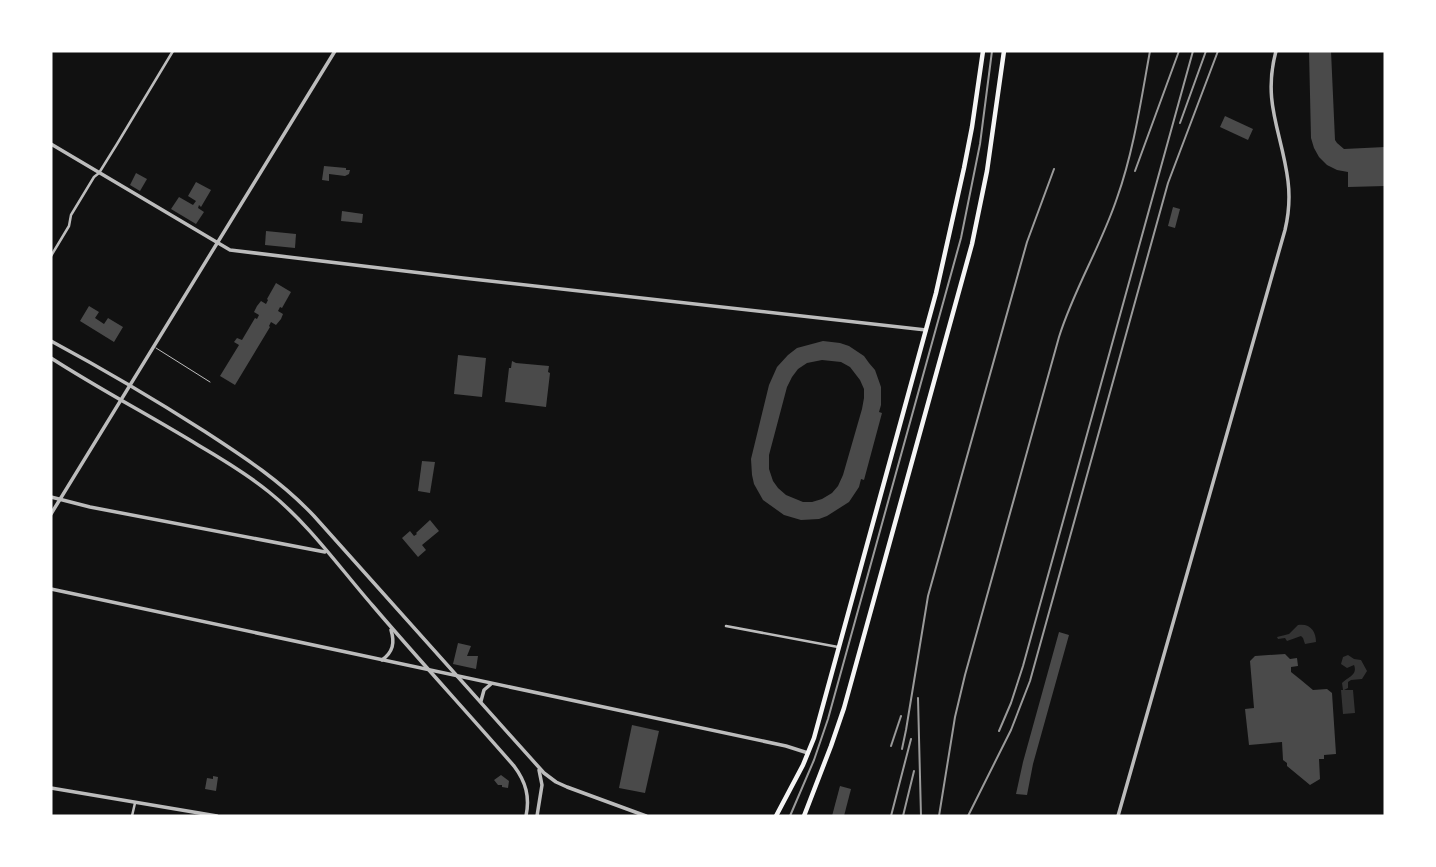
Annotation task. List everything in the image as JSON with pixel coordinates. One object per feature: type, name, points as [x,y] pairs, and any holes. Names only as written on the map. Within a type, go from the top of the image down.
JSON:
[{"type":"main road","points":[[776,816],[814,738],[926,330],[964,168],[983,51]]},
{"type":"main road","points":[[804,816],[847,697],[972,244],[988,171],[1004,51]]},
{"type":"street","points":[[51,256],[69,226],[71,215],[173,51]]},
{"type":"street","points":[[51,514],[335,51]]},
{"type":"street","points":[[1118,816],[1285,230],[1289,186],[1270,93],[1276,51]]},
{"type":"street","points":[[51,144],[230,250],[926,330]]},
{"type":"street","points":[[51,341],[238,453],[283,486],[314,516],[550,778],[646,816]]},
{"type":"street","points":[[51,358],[212,453],[256,482],[295,516],[518,772],[527,789],[526,816]]},
{"type":"street","points":[[51,498],[328,553]]},
{"type":"street","points":[[51,589],[786,746],[808,753]]},
{"type":"street","points":[[381,660],[390,652],[393,644],[389,625]]},
{"type":"street","points":[[726,625],[838,648]]},
{"type":"street","points":[[481,703],[484,691],[492,684]]},
{"type":"street","points":[[533,762],[542,781],[537,816]]},
{"type":"street","points":[[51,788],[218,816]]},
{"type":"street","points":[[132,816],[135,803]]},
{"type":"lane","points":[[154,347],[210,382]]},
{"type":"shaded area","points":[[1298,625],[1306,625],[1312,629],[1316,642],[1305,644],[1301,636],[1287,641],[1285,638],[1278,639],[1277,637],[1289,634]]},
{"type":"shaded area","points":[[1348,655],[1361,660],[1367,671],[1362,679],[1348,682],[1348,688],[1344,690],[1353,690],[1355,713],[1343,714],[1342,683],[1355,671],[1354,665],[1347,668],[1341,664],[1343,657]]},
{"type":"building","points":[[1309,51],[1331,51],[1335,140],[1344,149],[1385,147],[1385,186],[1348,187],[1348,172],[1327,165],[1319,157],[1311,138]]},
{"type":"building","points":[[1225,116],[1253,129],[1248,140],[1220,127]]},
{"type":"building","points":[[324,166],[350,170],[345,176],[329,174],[329,181],[322,180]]},
{"type":"building","points":[[136,173],[147,179],[140,191],[130,185]]},
{"type":"building","points":[[196,182],[211,190],[201,207],[199,205],[198,208],[204,212],[196,224],[171,209],[179,197],[193,205],[196,201],[188,196]]},
{"type":"building","points":[[1173,207],[1180,209],[1175,228],[1168,226]]},
{"type":"building","points":[[342,211],[363,214],[362,223],[341,221]]},
{"type":"building","points":[[266,231],[296,234],[295,248],[265,245]]},
{"type":"building","points":[[276,283],[291,292],[278,311],[283,314],[281,319],[276,325],[271,322],[235,385],[220,376],[239,345],[234,342],[237,338],[242,340],[255,318],[257,319],[259,315],[254,312],[257,306],[261,301],[266,304]]},
{"type":"building","points":[[89,306],[99,312],[95,318],[104,324],[108,318],[123,327],[114,342],[80,321]]},
{"type":"building","points":[[823,341],[849,346],[864,356],[875,370],[881,387],[879,412],[882,413],[864,480],[861,479],[849,502],[819,519],[801,520],[784,515],[763,500],[752,475],[751,459],[769,385],[777,367],[797,348]],"holes":[[[822,360],[841,362],[850,367],[860,380],[864,389],[862,409],[838,486],[822,499],[803,502],[786,495],[778,488],[769,469],[769,455],[787,387],[798,369],[807,363]]]},
{"type":"building","points":[[458,355],[486,358],[482,397],[454,394]]},
{"type":"building","points":[[512,361],[549,366],[546,407],[505,402]]},
{"type":"building","points":[[422,461],[435,462],[430,493],[418,491]]},
{"type":"building","points":[[430,520],[439,531],[422,545],[426,550],[418,557],[402,538],[410,531],[414,536]]},
{"type":"building","points":[[1059,632],[1069,635],[1027,795],[1016,794],[1023,762]]},
{"type":"building","points":[[458,643],[471,646],[467,656],[478,656],[476,669],[453,664]]},
{"type":"building","points":[[1285,654],[1290,659],[1297,658],[1298,666],[1291,667],[1291,672],[1313,690],[1327,689],[1332,693],[1336,754],[1324,755],[1324,759],[1319,759],[1320,779],[1310,785],[1283,760],[1282,742],[1249,745],[1245,709],[1254,708],[1250,661],[1255,656]]},
{"type":"building","points":[[632,725],[659,731],[645,793],[619,788]]},
{"type":"building","points":[[501,775],[509,781],[508,788],[498,785],[494,780]]},
{"type":"building","points":[[213,776],[218,777],[216,791],[205,789],[207,778],[213,779]]},
{"type":"building","points":[[840,786],[851,789],[844,816],[832,816]]},
{"type":"tram line","points":[[790,816],[828,719],[961,238],[980,144],[992,51]]},
{"type":"railway","points":[[939,816],[955,717],[965,675],[1059,337],[1111,216],[1123,180],[1150,51]]},
{"type":"railway","points":[[1135,171],[1179,51]]},
{"type":"railway","points":[[999,731],[1023,666],[1193,51]]},
{"type":"railway","points":[[1180,123],[1206,51]]},
{"type":"railway","points":[[968,816],[1011,730],[1030,681],[1168,183],[1218,51]]},
{"type":"railway","points":[[902,749],[928,596],[1027,242],[1054,169]]},
{"type":"railway","points":[[918,698],[921,816]]},
{"type":"railway","points":[[891,746],[901,716]]},
{"type":"railway","points":[[891,816],[911,739]]},
{"type":"railway","points":[[903,816],[914,771]]}]
